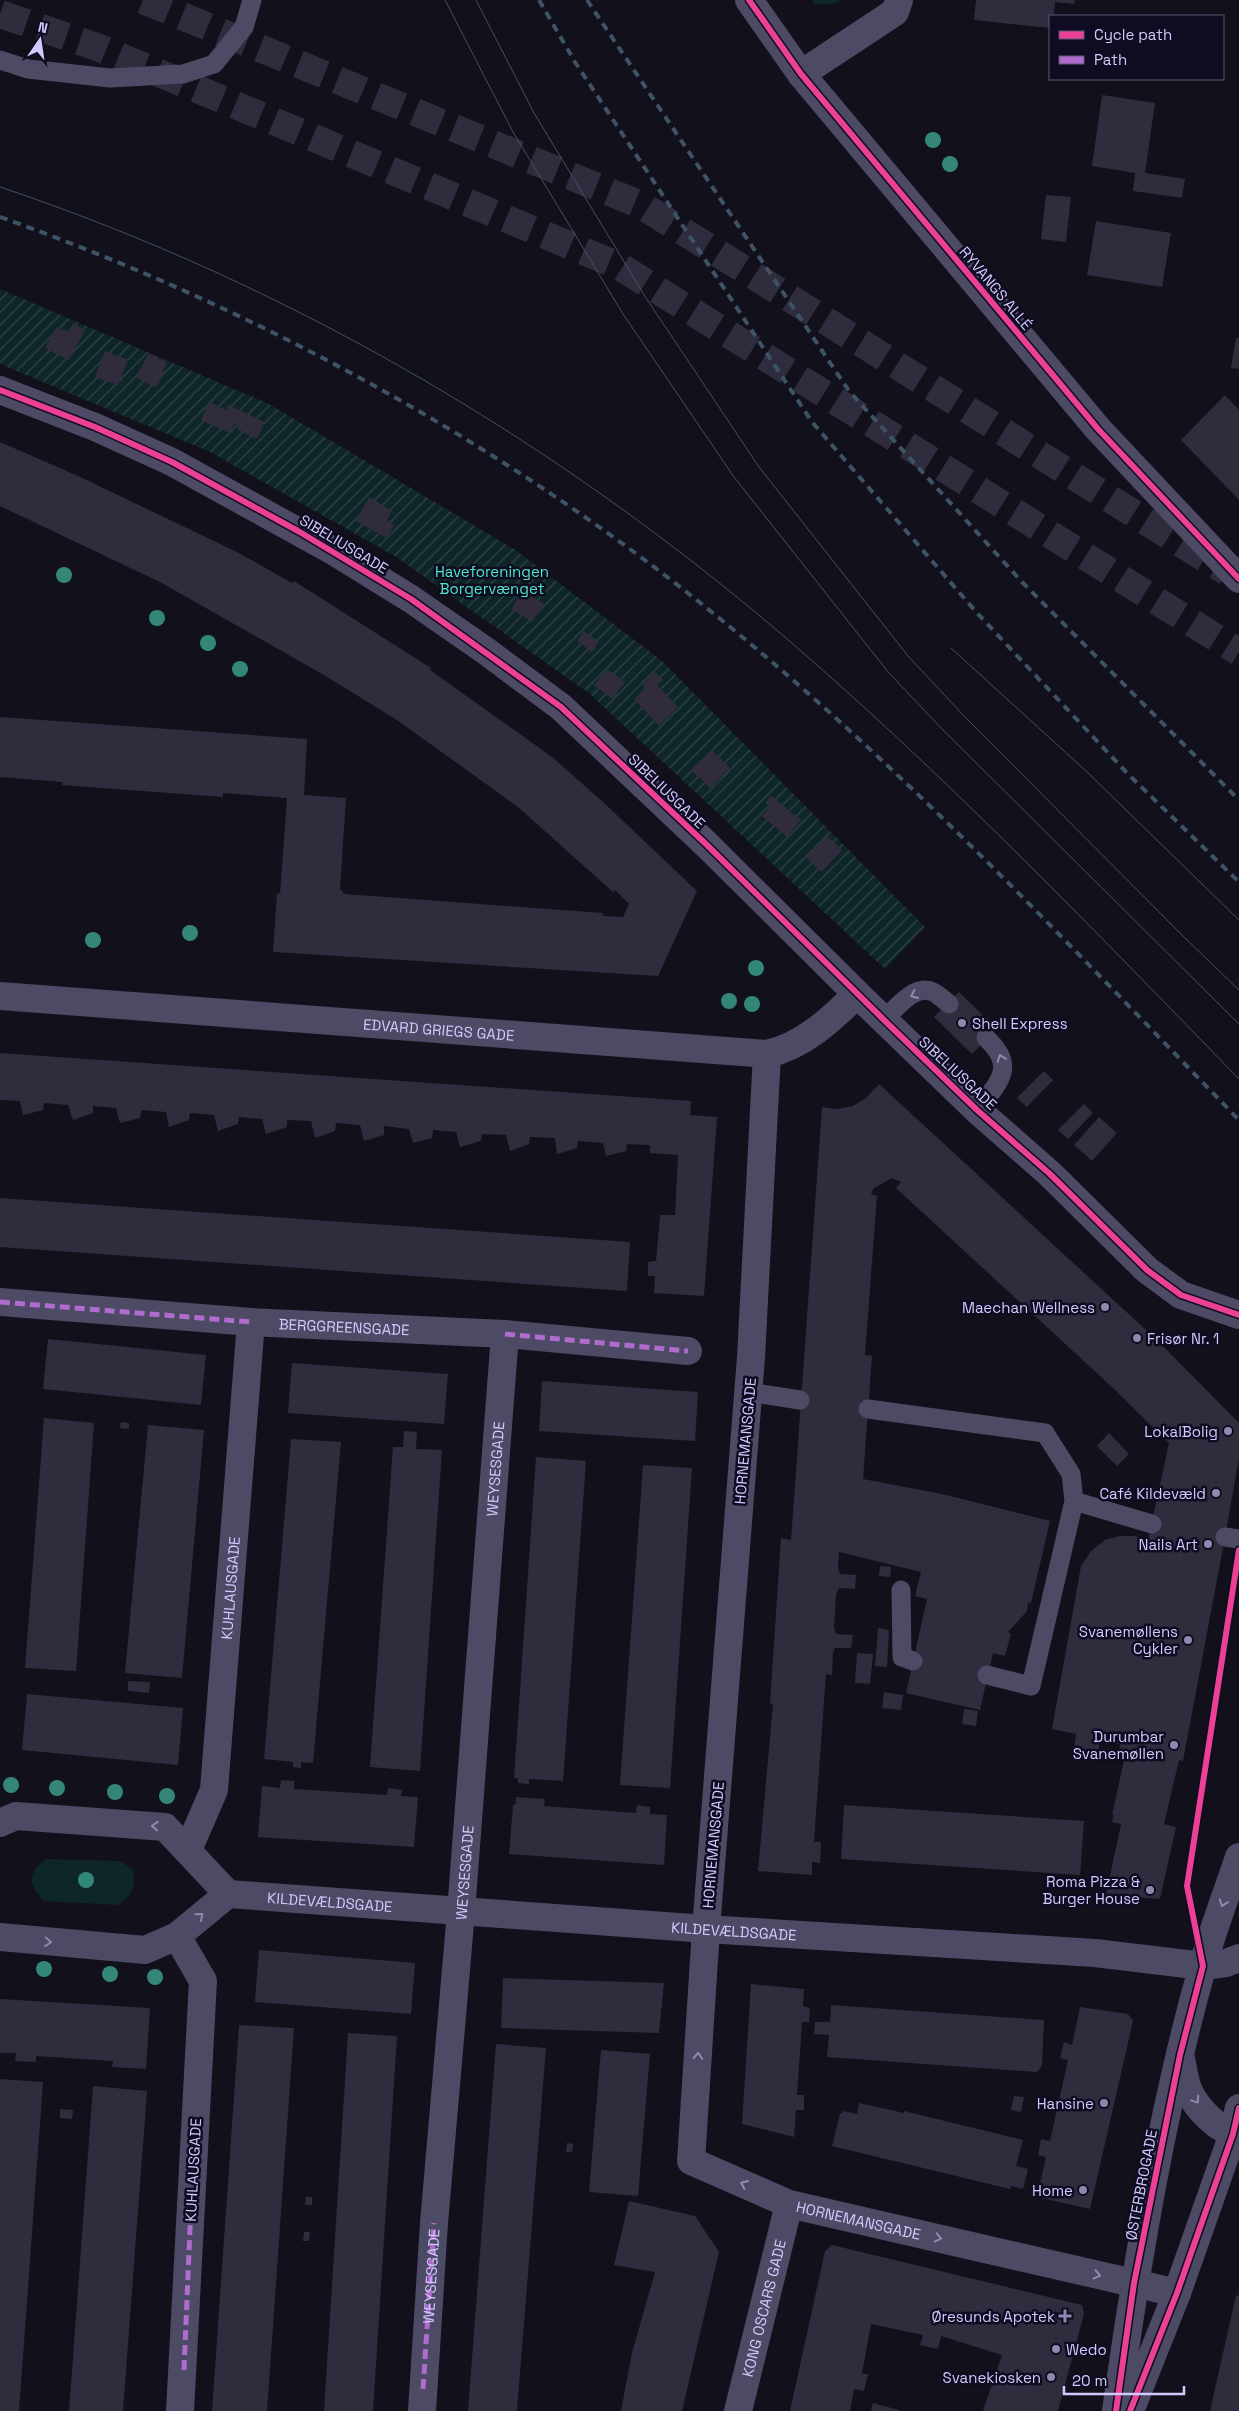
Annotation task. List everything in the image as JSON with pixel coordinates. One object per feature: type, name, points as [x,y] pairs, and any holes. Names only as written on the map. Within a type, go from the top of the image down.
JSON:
[{"type":"street","name":"RYVANGS ALLÉ","points":[[749,0],[801,74],[1098,429],[1239,579]]},
{"type":"street","points":[[801,74],[895,12],[899,0]]},
{"type":"street","name":"SIBELIUSGADE","points":[[0,390],[95,427],[172,462],[335,552],[411,599],[486,651],[561,707],[708,846],[977,1110],[1050,1174],[1147,1270],[1180,1295],[1239,1314]]},
{"type":"street","name":"EDVARD GRIEGS GADE","points":[[0,996],[767,1054],[780,1051],[810,1035],[831,1020],[858,994]]},
{"type":"street","name":"HORNEMANSGADE","points":[[767,1054],[748,1392],[706,1929],[691,2160],[789,2204],[1177,2293]]},
{"type":"street","name":"BERGGREENSGADE","points":[[0,1302],[251,1322],[504,1334],[688,1351]]},
{"type":"street","name":"KUHLAUSGADE","points":[[188,1850],[214,1790],[251,1322]]},
{"type":"street","name":"WEYSESGADE","points":[[422,2411],[434,2223],[461,1912],[504,1334]]},
{"type":"street","points":[[0,1823],[16,1816],[165,1827],[228,1894],[177,1936],[144,1950],[0,1937]]},
{"type":"street","name":"ØSTERBROGADE","points":[[1116,2411],[1134,2284],[1180,2054],[1203,1966],[1239,1857]]},
{"type":"street","name":"KILDEVÆLDSGADE","points":[[228,1894],[706,1929],[1094,1953],[1203,1966],[1226,1964],[1239,1958]]},
{"type":"street","name":"KUHLAUSGADE","points":[[177,1936],[203,1981],[180,2411]]},
{"type":"street","points":[[1180,2054],[1188,2089],[1206,2116],[1236,2134]]},
{"type":"street","points":[[1130,2411],[1177,2293],[1236,2134],[1239,2108]]},
{"type":"street","name":"KONG OSCARS GADE","points":[[738,2411],[789,2204]]},
{"type":"lane","points":[[0,60],[28,69],[110,78],[183,74],[214,64],[244,27],[252,0]]},
{"type":"lane","points":[[884,1020],[904,1000],[918,992],[931,991],[949,1004]]},
{"type":"lane","points":[[977,1110],[1003,1077],[1004,1065],[998,1048],[986,1038]]},
{"type":"lane","points":[[748,1392],[800,1400]]},
{"type":"lane","points":[[868,1408],[1044,1433],[1071,1474],[1074,1501],[1031,1686],[987,1675]]},
{"type":"lane","points":[[1074,1501],[1152,1524]]},
{"type":"lane","points":[[900,1590],[902,1657],[913,1661]]},
{"type":"green space","points":[[812,0],[840,0],[824,5],[814,4]]},
{"type":"green space","name":"Haveforeningen Borgervænget","points":[[0,289],[269,404],[514,549],[661,660],[925,927],[885,969],[590,694],[393,555],[210,452],[0,364]]},
{"type":"green space","points":[[46,1859],[121,1861],[132,1869],[133,1889],[119,1905],[44,1901],[35,1889],[32,1879],[35,1869]]},
{"type":"building","points":[[976,0],[1075,0],[1074,4],[1055,2],[1054,15],[1049,15],[1049,28],[974,20]]},
{"type":"building","points":[[1102,95],[1155,103],[1145,173],[1185,179],[1182,198],[1133,191],[1135,173],[1092,166]]},
{"type":"building","points":[[1046,195],[1071,197],[1066,242],[1041,239]]},
{"type":"building","points":[[1096,221],[1171,233],[1162,287],[1087,275]]},
{"type":"building","points":[[73,323],[85,330],[69,360],[45,348],[57,327],[69,332]]},
{"type":"building","points":[[1236,338],[1239,338],[1239,369],[1231,368]]},
{"type":"building","points":[[105,351],[128,360],[118,385],[95,377]]},
{"type":"building","points":[[149,353],[167,363],[163,370],[165,372],[156,388],[136,377]]},
{"type":"building","points":[[1225,395],[1239,410],[1239,500],[1181,440]]},
{"type":"building","points":[[209,402],[226,410],[228,405],[265,422],[257,439],[237,429],[239,425],[235,423],[230,433],[201,420]]},
{"type":"building","points":[[0,442],[78,476],[237,552],[292,583],[294,581],[431,668],[430,670],[552,757],[603,802],[697,891],[658,976],[273,952],[277,893],[280,894],[287,798],[223,793],[223,797],[62,785],[63,782],[0,777],[0,717],[307,739],[304,795],[346,798],[340,889],[345,894],[603,913],[603,916],[623,917],[629,904],[518,807],[397,720],[324,675],[162,583],[0,506]]},
{"type":"building","points":[[369,497],[392,511],[387,520],[394,525],[387,538],[356,521]]},
{"type":"building","points":[[523,591],[544,604],[532,622],[511,609]]},
{"type":"building","points":[[584,631],[599,642],[592,652],[577,641]]},
{"type":"building","points":[[607,669],[625,682],[612,699],[594,685]]},
{"type":"building","points":[[655,672],[663,680],[657,685],[678,707],[659,726],[634,699],[645,688],[642,685]]},
{"type":"building","points":[[712,750],[730,768],[710,788],[691,770]]},
{"type":"building","points":[[771,796],[801,820],[787,837],[762,816],[770,807],[765,803]]},
{"type":"building","points":[[827,836],[842,850],[821,872],[806,857]]},
{"type":"building","points":[[959,992],[997,1029],[972,1054],[934,1017]]},
{"type":"building","points":[[0,1053],[691,1101],[690,1115],[717,1117],[704,1296],[654,1293],[655,1276],[648,1276],[648,1262],[656,1261],[660,1215],[675,1215],[678,1155],[650,1153],[650,1145],[627,1144],[626,1151],[606,1156],[603,1143],[578,1141],[577,1148],[557,1154],[555,1138],[530,1137],[529,1144],[510,1151],[506,1135],[482,1134],[481,1141],[460,1147],[456,1132],[433,1130],[432,1138],[413,1143],[409,1129],[384,1126],[384,1135],[364,1141],[360,1125],[336,1123],[335,1131],[315,1138],[311,1121],[287,1120],[287,1127],[266,1134],[262,1119],[239,1117],[238,1124],[218,1131],[214,1115],[190,1113],[189,1120],[169,1127],[166,1112],[142,1110],[140,1118],[120,1123],[116,1108],[93,1106],[93,1113],[73,1120],[68,1105],[44,1103],[43,1110],[23,1115],[20,1101],[0,1100]]},
{"type":"building","points":[[1044,1071],[1053,1080],[1027,1107],[1017,1098]]},
{"type":"building","points":[[879,1084],[1159,1342],[1239,1423],[1239,1458],[1225,1537],[1183,1761],[1179,1760],[1164,1824],[1176,1827],[1160,1899],[1106,1895],[1121,1824],[1112,1822],[1114,1815],[1112,1815],[1126,1751],[1119,1750],[1120,1744],[1100,1739],[1098,1753],[1074,1750],[1076,1734],[1052,1729],[1081,1566],[1091,1551],[1105,1540],[1120,1536],[1135,1536],[1148,1540],[1169,1443],[1113,1388],[896,1188],[901,1182],[892,1178],[874,1188],[871,1194],[877,1196],[865,1355],[872,1356],[863,1479],[942,1494],[1050,1521],[1031,1603],[1028,1602],[1027,1611],[1008,1632],[1011,1634],[1005,1656],[993,1653],[980,1710],[906,1693],[927,1599],[915,1596],[921,1572],[839,1552],[838,1568],[840,1574],[856,1575],[855,1589],[839,1588],[836,1595],[834,1628],[836,1634],[853,1635],[851,1648],[835,1648],[833,1652],[832,1675],[826,1674],[814,1842],[821,1842],[820,1863],[812,1862],[812,1875],[758,1871],[773,1704],[770,1704],[781,1538],[791,1540],[822,1107],[837,1109],[853,1106],[866,1098]]},
{"type":"building","points":[[1084,1104],[1093,1113],[1068,1139],[1058,1130]]},
{"type":"building","points":[[1099,1117],[1117,1133],[1092,1161],[1074,1145]]},
{"type":"building","points":[[0,1198],[630,1242],[627,1291],[0,1247]]},
{"type":"building","points":[[48,1339],[206,1355],[201,1405],[43,1389]]},
{"type":"building","points":[[292,1363],[448,1374],[444,1424],[288,1413]]},
{"type":"building","points":[[542,1381],[698,1392],[695,1441],[539,1431]]},
{"type":"building","points":[[44,1418],[94,1423],[76,1671],[25,1668]]},
{"type":"building","points":[[121,1422],[129,1423],[129,1429],[120,1428]]},
{"type":"building","points":[[148,1425],[204,1430],[182,1678],[125,1673]]},
{"type":"building","points":[[404,1431],[417,1432],[416,1449],[442,1450],[420,1771],[370,1767],[393,1447],[403,1447]]},
{"type":"building","points":[[1109,1433],[1129,1454],[1117,1466],[1097,1446]]},
{"type":"building","points":[[291,1439],[341,1442],[313,1763],[301,1762],[301,1768],[293,1767],[293,1762],[264,1759]]},
{"type":"building","points":[[536,1457],[586,1461],[563,1781],[529,1779],[529,1784],[518,1783],[518,1778],[514,1778]]},
{"type":"building","points":[[643,1465],[692,1468],[670,1788],[620,1785]]},
{"type":"building","points":[[880,1566],[891,1567],[890,1577],[879,1576]]},
{"type":"building","points":[[878,1628],[889,1630],[887,1667],[875,1666]]},
{"type":"building","points":[[857,1653],[873,1654],[870,1684],[855,1683]]},
{"type":"building","points":[[128,1681],[150,1682],[149,1693],[128,1691]]},
{"type":"building","points":[[884,1692],[903,1695],[901,1710],[882,1708]]},
{"type":"building","points":[[27,1694],[183,1708],[178,1765],[22,1750]]},
{"type":"building","points":[[964,1709],[978,1711],[976,1726],[962,1724]]},
{"type":"building","points":[[281,1780],[294,1781],[294,1789],[387,1795],[388,1788],[402,1790],[401,1796],[418,1797],[414,1847],[258,1837],[262,1786],[280,1788]]},
{"type":"building","points":[[516,1797],[545,1799],[544,1806],[636,1813],[637,1805],[650,1807],[650,1814],[667,1815],[664,1865],[509,1854],[513,1805],[516,1804]]},
{"type":"building","points":[[844,1805],[1084,1821],[1080,1875],[841,1859]]},
{"type":"building","points":[[259,1950],[415,1963],[411,2014],[255,2002]]},
{"type":"building","points":[[503,1978],[664,1983],[659,2033],[501,2028]]},
{"type":"building","points":[[751,1984],[804,1989],[803,2006],[810,2008],[809,2022],[802,2022],[797,2095],[804,2095],[804,2110],[796,2110],[794,2137],[742,2124]]},
{"type":"building","points":[[0,1999],[150,2008],[146,2069],[112,2067],[113,2061],[36,2056],[36,2062],[15,2061],[16,2053],[0,2053]]},
{"type":"building","points":[[831,2005],[1044,2020],[1042,2066],[1037,2072],[827,2057],[829,2035],[814,2034],[815,2022],[830,2022]]},
{"type":"building","points":[[1080,2007],[1128,2014],[1133,2021],[1090,2209],[1037,2197],[1046,2157],[1038,2155],[1041,2139],[1050,2141],[1068,2060],[1060,2058],[1064,2042],[1072,2045]]},
{"type":"building","points":[[239,2025],[294,2028],[267,2411],[212,2411]]},
{"type":"building","points":[[348,2033],[397,2036],[373,2411],[324,2411]]},
{"type":"building","points":[[496,2044],[546,2048],[517,2411],[468,2411]]},
{"type":"building","points":[[601,2050],[650,2054],[638,2196],[589,2192]]},
{"type":"building","points":[[0,2079],[43,2082],[19,2411],[0,2411]]},
{"type":"building","points":[[93,2086],[147,2091],[123,2411],[69,2411]]},
{"type":"building","points":[[1014,2096],[1024,2097],[1021,2112],[1011,2110]]},
{"type":"building","points":[[859,2103],[904,2113],[904,2111],[1023,2140],[1016,2166],[1028,2169],[1023,2189],[1011,2186],[1010,2189],[832,2146],[840,2114],[844,2111],[857,2114]]},
{"type":"building","points":[[60,2109],[73,2110],[72,2119],[60,2118]]},
{"type":"building","points":[[567,2143],[573,2144],[572,2152],[566,2152]]},
{"type":"building","points":[[306,2197],[312,2197],[312,2205],[305,2205]]},
{"type":"building","points":[[629,2201],[695,2216],[719,2252],[682,2411],[621,2411],[632,2353],[655,2272],[614,2265]]},
{"type":"building","points":[[304,2232],[310,2232],[309,2241],[303,2241]]},
{"type":"building","points":[[832,2245],[1082,2305],[1084,2314],[1058,2411],[983,2411],[1002,2355],[941,2336],[938,2349],[920,2345],[923,2335],[871,2324],[862,2374],[868,2374],[864,2391],[854,2389],[850,2411],[790,2411],[825,2251]]},
{"type":"building","points":[[1236,2295],[1239,2296],[1239,2411],[1210,2411]]},
{"type":"building","points":[[873,2403],[899,2410],[899,2411],[871,2411]]},
{"type":"tunnel","points":[[143,0],[641,205],[1227,572]]},
{"type":"tunnel","points":[[0,14],[97,47],[619,266],[1239,652]]},
{"type":"tram line","points":[[445,0],[513,132],[623,314],[734,477],[889,673],[943,730],[1239,1024]]},
{"type":"tram line","points":[[476,0],[534,113],[646,298],[759,467],[908,656],[964,716],[1239,990]]},
{"type":"tram line","points":[[0,187],[109,227],[216,272],[321,323],[423,380],[522,441],[619,507],[712,577],[801,651],[858,702],[1024,860],[1239,1079]]},
{"type":"tram line","points":[[951,648],[1086,771],[1239,920]]},
{"type":"railway","points":[[539,0],[575,62],[812,422],[977,613],[1127,773],[1239,882]]},
{"type":"railway","points":[[587,0],[849,391],[1022,582],[1239,800]]},
{"type":"railway","points":[[0,217],[85,249],[169,284],[251,322],[332,363],[489,453],[638,555],[719,618],[875,754],[1023,898],[1239,1120]]},
{"type":"marked path","points":[[0,1302],[251,1322]]},
{"type":"marked path","points":[[505,1334],[688,1351]]},
{"type":"marked path","points":[[184,2370],[191,2205]]},
{"type":"marked path","points":[[423,2389],[434,2223]]},
{"type":"cycle path","points":[[749,0],[801,74],[1098,429],[1239,579]]},
{"type":"cycle path","points":[[0,390],[95,427],[172,462],[298,531],[411,599],[561,707],[708,846],[977,1110],[1050,1174],[1147,1270],[1181,1295],[1239,1315]]},
{"type":"cycle path","points":[[1116,2411],[1134,2283],[1180,2055],[1203,1966],[1187,1886],[1239,1550]]},
{"type":"cycle path","points":[[1130,2411],[1177,2293],[1233,2134],[1239,2108]]},
{"type":"place","name":"Shell Express","points":[[962,1023]]},
{"type":"place","name":"Maechan Wellness","points":[[1105,1307]]},
{"type":"place","name":"Frisør Nr. 1","points":[[1137,1338]]},
{"type":"place","name":"LokalBolig","points":[[1228,1431]]},
{"type":"place","name":"Café Kildevæld","points":[[1216,1493]]},
{"type":"place","name":"Nails Art","points":[[1208,1544]]},
{"type":"place","name":"Svanemøllens Cykler","points":[[1188,1640]]},
{"type":"place","name":"Durumbar Svanemøllen","points":[[1174,1745]]},
{"type":"place","name":"Roma Pizza & Burger House","points":[[1150,1890]]},
{"type":"place","name":"Hansine","points":[[1104,2103]]},
{"type":"place","name":"Home","points":[[1083,2190]]},
{"type":"place","name":"Øresunds Apotek","points":[[1065,2316]]},
{"type":"place","name":"Wedo","points":[[1056,2349]]},
{"type":"place","name":"Svanekiosken","points":[[1051,2377]]}]
